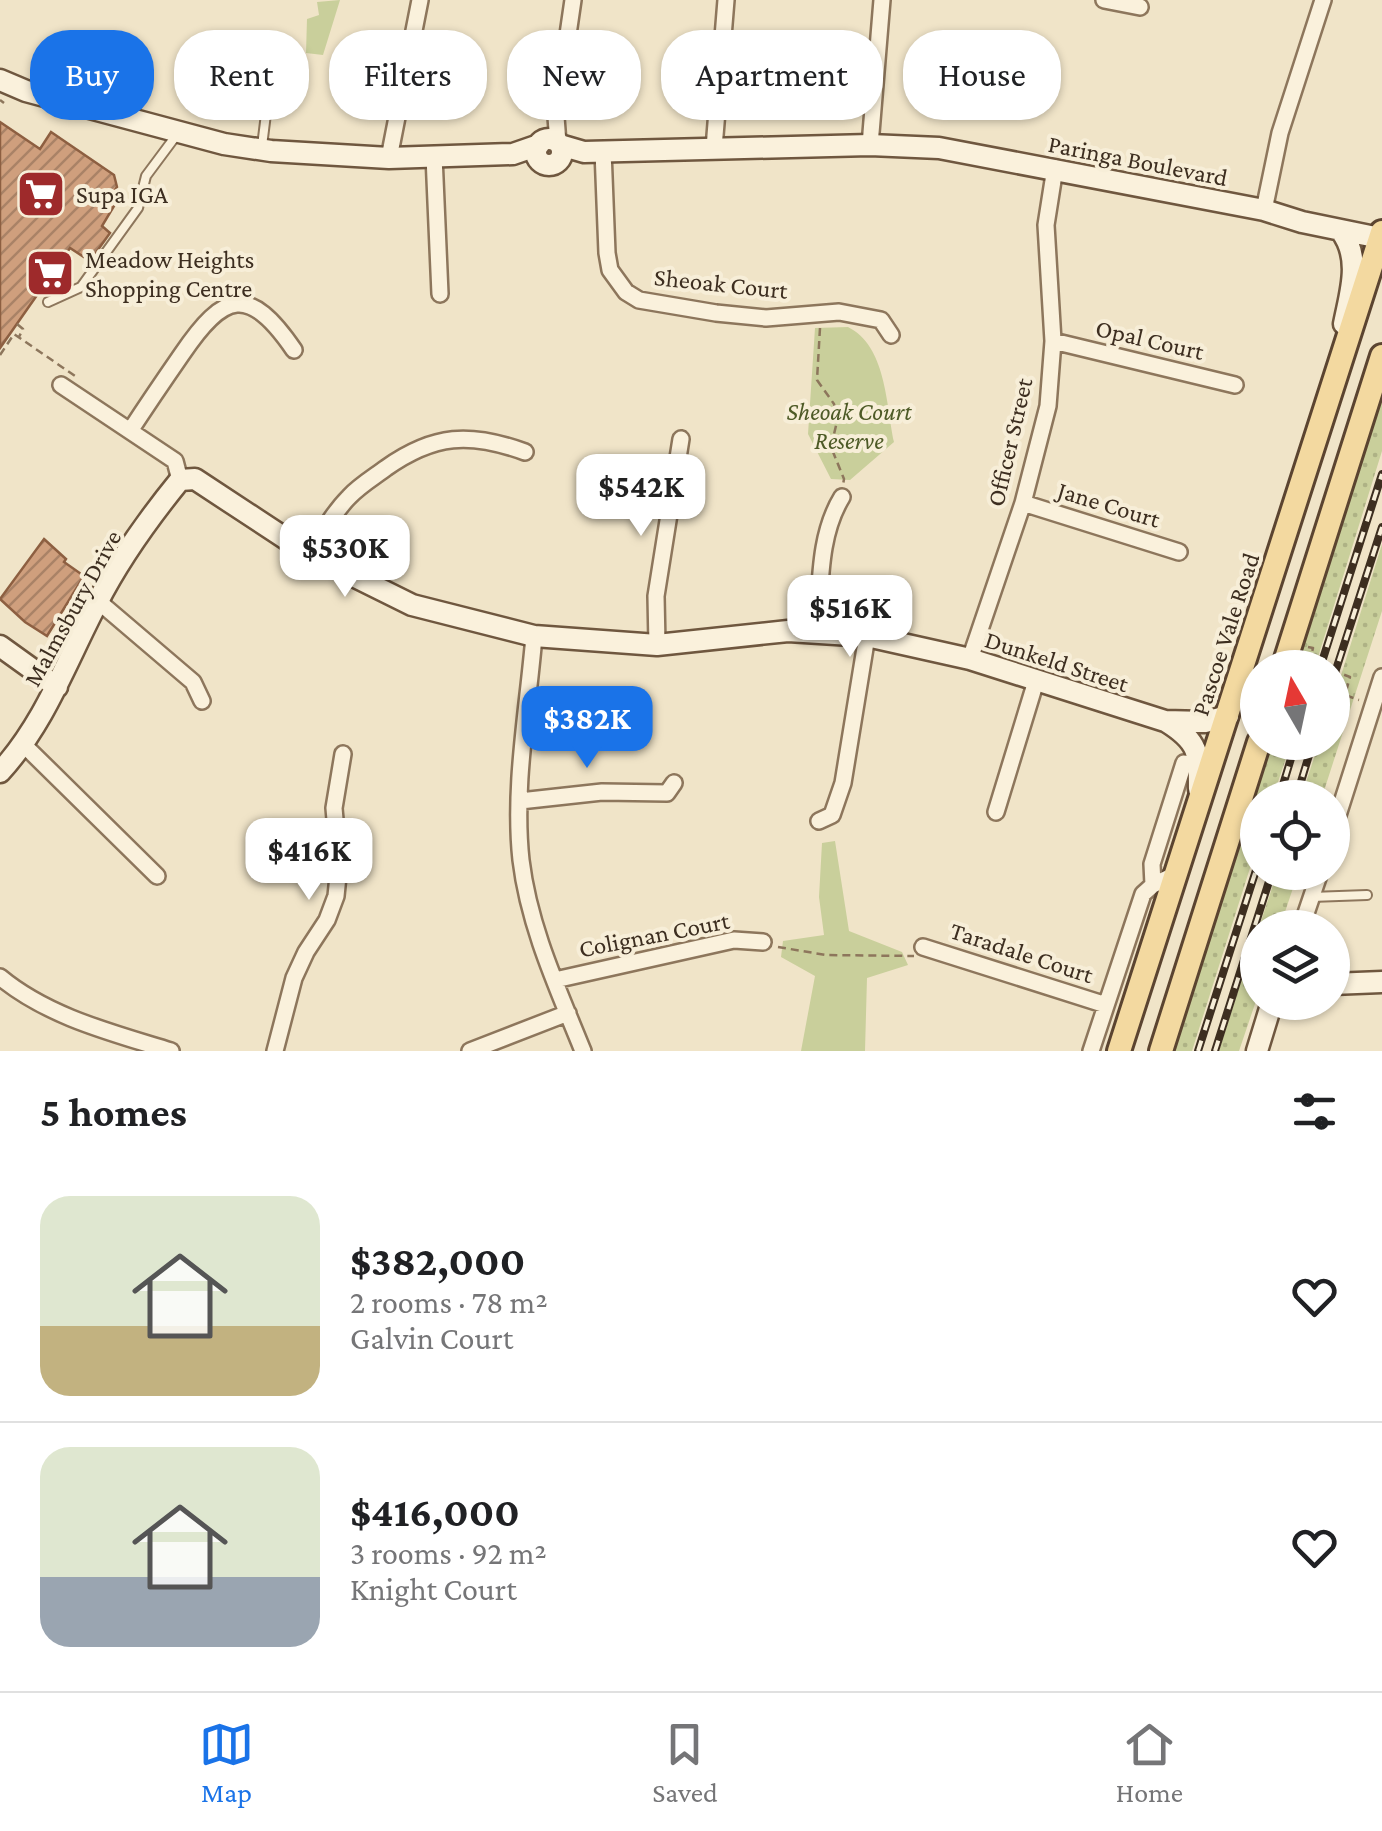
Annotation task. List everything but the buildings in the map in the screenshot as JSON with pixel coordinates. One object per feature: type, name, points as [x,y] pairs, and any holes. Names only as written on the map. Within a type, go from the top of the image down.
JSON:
[{"type":"main road","name":"Pascoe Vale Road","points":[[1119,1051],[1382,234]]},
{"type":"main road","points":[[1290,650],[1382,356]]},
{"type":"main road","points":[[1161,1050],[1254,760]]},
{"type":"main road","points":[[1188,837],[1198,818],[1214,806],[1223,807],[1235,819]]},
{"type":"street","points":[[389,158],[420,0]]},
{"type":"street","points":[[1,90],[26,92],[261,150],[389,158],[550,150],[573,0]]},
{"type":"street","points":[[714,148],[726,0]]},
{"type":"street","points":[[870,144],[882,0]]},
{"type":"street","points":[[1104,0],[1143,9]]},
{"type":"street","points":[[1264,210],[1280,133],[1322,0]]},
{"type":"street","name":"Paringa Boulevard","points":[[550,150],[870,144],[939,148],[1264,210],[1342,231],[1382,234]]},
{"type":"street","name":"Sheoak Court","points":[[593,152],[610,270],[626,292],[639,300],[766,318],[839,312],[881,320],[891,335]]},
{"type":"street","points":[[434,156],[439,296]]},
{"type":"street","name":"Officer Street","points":[[970,659],[1023,503],[1048,406],[1052,341],[1046,225],[1055,168]]},
{"type":"street","name":"Paringa Boulevard","points":[[1264,210],[1305,210],[1382,234]]},
{"type":"street","points":[[1342,231],[1352,250],[1354,272],[1342,339],[1346,345]]},
{"type":"street","points":[[130,431],[199,328],[221,308],[236,303],[262,312],[275,322],[294,350]]},
{"type":"street","name":"Opal Court","points":[[1052,341],[1235,385]]},
{"type":"street","name":"Dunkeld Street","points":[[64,387],[175,461],[188,480],[309,554],[412,605],[534,636],[657,645],[788,631],[866,636],[970,659],[1165,722],[1205,722],[1228,716]]},
{"type":"street","points":[[309,554],[349,496],[409,452],[462,438],[492,440],[524,452]]},
{"type":"street","points":[[657,645],[656,596],[681,439]]},
{"type":"street","name":"Malmsbury Drive","points":[[0,772],[24,746],[98,601],[135,542],[188,480]]},
{"type":"street","points":[[817,631],[826,538],[832,513],[842,497]]},
{"type":"street","name":"Jane Court","points":[[1023,503],[1180,552]]},
{"type":"street","points":[[98,601],[193,682],[202,701]]},
{"type":"street","points":[[534,636],[520,801],[522,862],[530,909],[583,1051]]},
{"type":"street","points":[[819,821],[832,815],[843,783],[866,636]]},
{"type":"street","points":[[0,646],[57,687]]},
{"type":"street","points":[[1350,788],[1376,722],[1382,677]]},
{"type":"street","points":[[996,812],[1036,681]]},
{"type":"street","points":[[1165,722],[1183,732],[1196,748],[1199,802]]},
{"type":"street","points":[[24,746],[157,876]]},
{"type":"street","points":[[275,1051],[294,978],[336,896],[339,866],[334,808],[343,754]]},
{"type":"street","points":[[1153,884],[1152,864],[1184,764]]},
{"type":"street","points":[[520,801],[602,792],[667,793],[674,782]]},
{"type":"street","points":[[1092,1051],[1139,902],[1153,884],[1176,874]]},
{"type":"street","points":[[1308,910],[1314,890]]},
{"type":"street","name":"Colignan Court","points":[[555,980],[734,940],[762,942]]},
{"type":"street","name":"Taradale Court","points":[[929,949],[1106,1005]]},
{"type":"street","points":[[0,1003],[6,982],[77,1021],[171,1051]]},
{"type":"street","points":[[1350,983],[1382,982]]},
{"type":"street","points":[[470,1051],[568,1013]]},
{"type":"street","points":[[1256,1051],[1266,1020]]},
{"type":"lane","points":[[261,150],[265,120]]},
{"type":"lane","points":[[48,302],[81,287],[138,208],[146,176],[179,132]]},
{"type":"lane","points":[[1312,897],[1367,895]]},
{"type":"path","points":[[818,314],[817,380],[834,404],[838,418],[830,447],[844,478],[842,497]]},
{"type":"path","points":[[17,324],[23,329],[18,337]]},
{"type":"path","points":[[0,354],[14,334],[76,376],[64,387]]},
{"type":"path","points":[[1350,697],[1366,702]]},
{"type":"path","points":[[762,942],[796,952],[826,955],[910,957],[929,949]]},
{"type":"green space","points":[[340,0],[323,55],[309,53],[307,19],[319,15],[317,2]]},
{"type":"green space","name":"Sheoak Court Reserve","points":[[848,327],[861,336],[877,361],[894,442],[850,480],[831,479],[808,434],[815,328]]},
{"type":"green space","points":[[1382,391],[1382,451],[1320,650],[1302,650]]},
{"type":"green space","points":[[1382,544],[1382,611],[1350,710],[1349,650]]},
{"type":"green space","points":[[1264,760],[1285,760],[1279,780],[1257,780]]},
{"type":"green space","points":[[1313,760],[1334,760],[1327,780],[1307,780]]},
{"type":"green space","points":[[1240,835],[1240,890],[1243,890],[1192,1051],[1172,1051]]},
{"type":"green space","points":[[835,841],[849,931],[902,952],[908,965],[867,978],[865,1051],[801,1051],[815,976],[781,957],[783,941],[824,935],[819,897],[822,843]]},
{"type":"green space","points":[[1271,890],[1292,890],[1286,910],[1265,910]]},
{"type":"green space","points":[[1240,985],[1240,1020],[1250,1020],[1239,1051],[1219,1051]]},
{"type":"railway","points":[[1326,650],[1382,474]]},
{"type":"railway","points":[[1342,650],[1382,527]]},
{"type":"railway","points":[[1284,780],[1291,760]]},
{"type":"railway","points":[[1301,780],[1308,760]]},
{"type":"railway","points":[[1198,1051],[1250,890]]},
{"type":"railway","points":[[1215,1051],[1266,890]]},
{"type":"place","name":"Supa IGA","points":[[41,194]]},
{"type":"place","name":"Meadow Heights Shopping Centre","points":[[50,273]]}]
